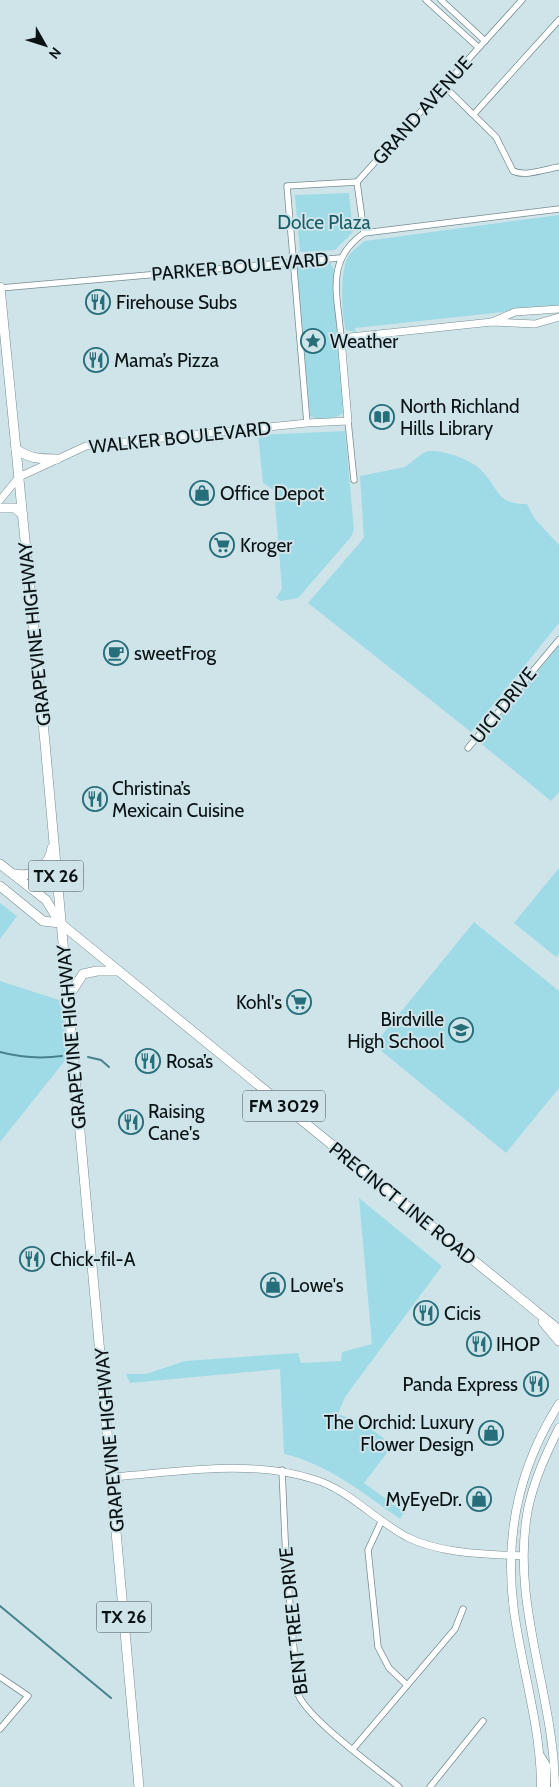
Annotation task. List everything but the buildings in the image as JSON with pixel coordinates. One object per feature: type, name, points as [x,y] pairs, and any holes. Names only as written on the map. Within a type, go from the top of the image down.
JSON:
[{"type":"main road","name":"GRAPEVINE HIGHWAY","points":[[0,287],[23,515],[140,1787]]},
{"type":"main road","points":[[16,449],[27,456],[39,460],[57,459]]},
{"type":"main road","points":[[0,508],[15,508],[23,515]]},
{"type":"main road","points":[[13,874],[32,874],[46,864],[51,852],[53,838]]},
{"type":"main road","name":"PRECINCT LINE ROAD","points":[[0,864],[46,900],[60,923],[557,1327]]},
{"type":"main road","name":"PRECINCT LINE ROAD","points":[[0,886],[43,921],[60,923]]},
{"type":"main road","points":[[67,999],[83,974],[97,971],[118,971]]},
{"type":"main road","points":[[541,1315],[541,1320],[559,1341]]},
{"type":"main road","points":[[541,1787],[540,1755],[514,1611],[510,1555],[516,1502],[527,1466],[559,1404]]},
{"type":"main road","points":[[545,1428],[547,1447],[528,1508],[523,1556],[526,1598],[551,1741],[555,1787]]},
{"type":"main road","points":[[543,1461],[559,1428]]},
{"type":"main road","points":[[540,1755],[546,1765],[546,1787]]},
{"type":"street","points":[[426,0],[478,48]]},
{"type":"street","points":[[441,0],[485,41]]},
{"type":"street","name":"GRAND AVENUE","points":[[364,234],[357,182],[522,0]]},
{"type":"street","points":[[474,114],[559,20]]},
{"type":"street","points":[[444,86],[496,137],[513,171],[517,173],[533,172],[559,167]]},
{"type":"street","points":[[307,423],[287,186],[357,182]]},
{"type":"street","points":[[364,234],[559,210]]},
{"type":"street","name":"PARKER BOULEVARD","points":[[0,287],[340,258],[352,242],[364,234]]},
{"type":"street","points":[[340,258],[337,284],[354,480]]},
{"type":"street","points":[[492,322],[515,312],[559,309]]},
{"type":"street","points":[[341,338],[492,322],[535,324],[559,317]]},
{"type":"street","name":"WALKER BOULEVARD","points":[[19,477],[86,446],[307,423],[348,421]]},
{"type":"street","points":[[0,500],[19,477]]},
{"type":"street","name":"UICI DRIVE","points":[[468,748],[559,640]]},
{"type":"street","points":[[112,1478],[256,1467],[282,1470],[315,1479],[331,1486],[381,1522],[429,1546],[523,1556]]},
{"type":"street","name":"BENT TREE DRIVE","points":[[282,1470],[286,1560],[298,1694],[302,1704],[316,1718],[399,1787]]},
{"type":"street","points":[[381,1522],[368,1550],[378,1647],[384,1662],[407,1685]]},
{"type":"street","points":[[353,1749],[455,1629],[463,1609]]},
{"type":"street","points":[[0,1677],[28,1696],[0,1729]]},
{"type":"street","points":[[430,1787],[483,1721]]},
{"type":"green space","name":"Dolce Plaza","points":[[349,193],[353,232],[335,250],[300,252],[295,195]]},
{"type":"green space","points":[[559,215],[559,306],[355,328],[356,332],[346,330],[342,293],[345,263],[352,252],[365,241]]},
{"type":"green space","points":[[330,262],[334,270],[333,285],[344,412],[328,419],[318,419],[310,416],[297,268],[301,264]]},
{"type":"green space","points":[[345,431],[354,530],[351,537],[298,598],[281,601],[276,598],[282,589],[274,490],[263,483],[258,435]]},
{"type":"green space","points":[[429,451],[443,452],[478,467],[504,499],[510,502],[527,504],[534,518],[559,545],[559,623],[471,732],[308,603],[364,538],[360,476],[405,467],[423,453]]},
{"type":"green space","points":[[559,646],[559,792],[551,801],[479,742]]},
{"type":"green space","points":[[559,868],[559,953],[556,957],[514,923]]},
{"type":"green space","points":[[0,903],[17,916],[0,939]]},
{"type":"green space","points":[[474,922],[559,991],[559,1088],[506,1153],[374,1045]]},
{"type":"green space","points":[[0,981],[62,1001],[67,1058],[0,1142]]},
{"type":"green space","points":[[359,1198],[442,1266],[345,1397],[338,1414],[363,1423],[393,1445],[364,1483],[404,1512],[400,1519],[345,1480],[315,1465],[284,1454],[280,1369],[130,1383],[126,1374],[146,1374],[185,1361],[298,1353],[301,1363],[341,1361],[342,1352],[372,1344]]},
{"type":"waterway","points":[[0,1052],[31,1057],[62,1056]]},
{"type":"waterway","points":[[88,1057],[101,1060],[109,1067]]},
{"type":"waterway","points":[[0,1606],[111,1698]]},
{"type":"place","name":"Firehouse Subs","points":[[98,302]]},
{"type":"place","name":"Weather","points":[[313,341]]},
{"type":"place","name":"Mama’s Pizza","points":[[96,360]]},
{"type":"place","name":"North Richland Hills Library","points":[[382,417]]},
{"type":"place","name":"Office Depot","points":[[202,493]]},
{"type":"place","name":"Kroger","points":[[222,545]]},
{"type":"place","name":"sweetFrog","points":[[116,653]]},
{"type":"place","name":"Christina’s Mexicain Cuisine","points":[[95,799]]},
{"type":"place","name":"Kohl's","points":[[299,1002]]},
{"type":"place","name":"Birdville High School","points":[[461,1030]]},
{"type":"place","name":"Rosa’s","points":[[148,1061]]},
{"type":"place","name":"Raising Cane's","points":[[131,1122]]},
{"type":"place","name":"Chick-fil-A","points":[[32,1259]]},
{"type":"place","name":"Lowe's","points":[[273,1285]]},
{"type":"place","name":"Cicis","points":[[426,1313]]},
{"type":"place","name":"IHOP","points":[[479,1344]]},
{"type":"place","name":"Panda Express","points":[[536,1384]]},
{"type":"place","name":"The Orchid: Luxury Flower Design","points":[[491,1433]]},
{"type":"place","name":"MyEyeDr.","points":[[479,1499]]}]
